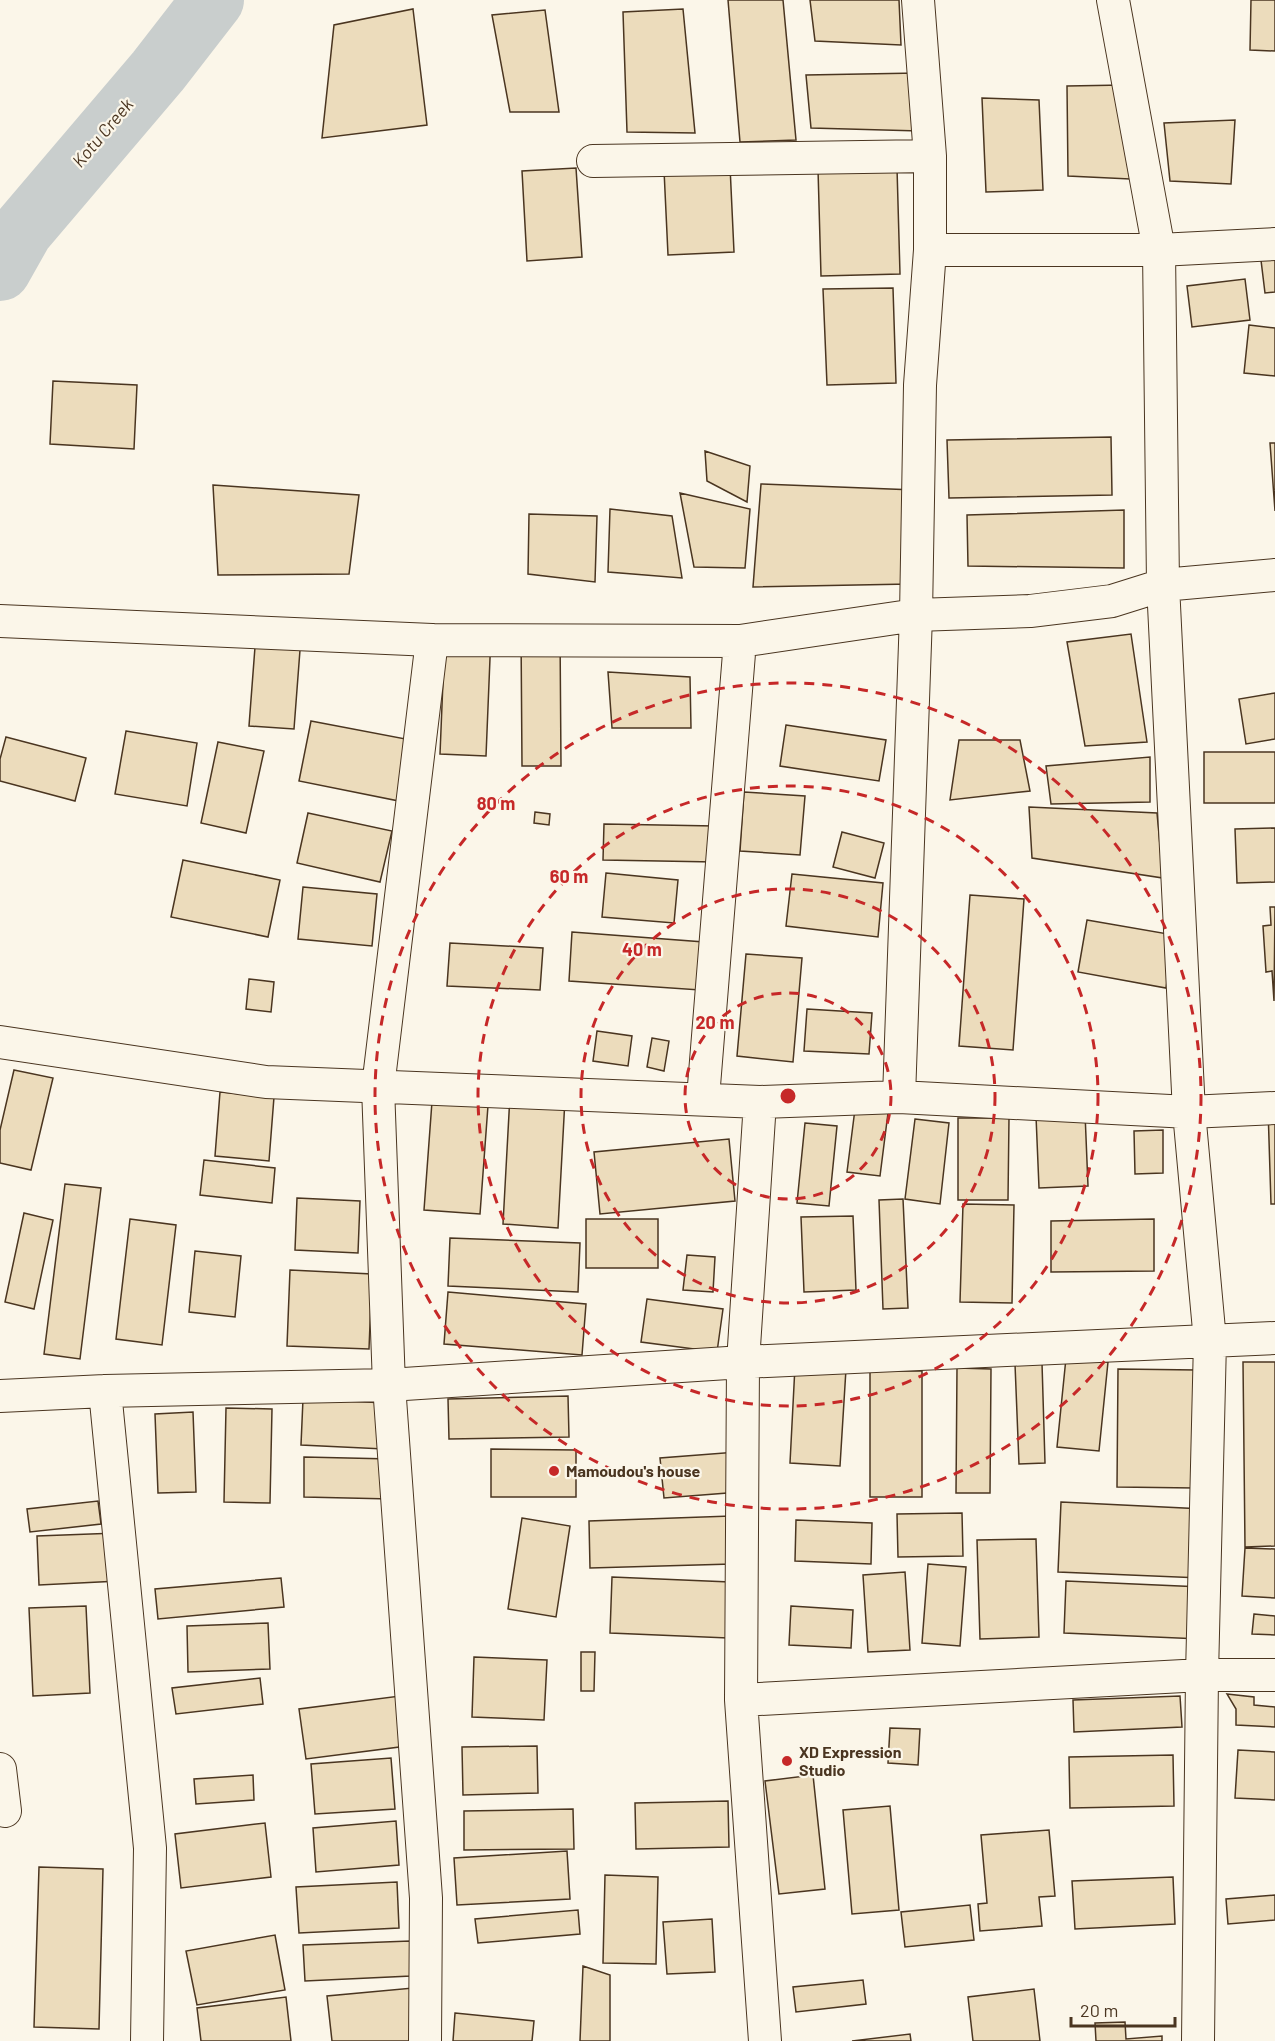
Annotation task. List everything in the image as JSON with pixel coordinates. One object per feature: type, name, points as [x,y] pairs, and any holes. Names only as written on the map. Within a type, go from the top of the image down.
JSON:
[{"type":"street","points":[[899,1097],[916,615],[920,385],[930,250],[930,156],[918,0]]},
{"type":"street","points":[[1113,0],[1159,250],[1163,585],[1189,1112],[1210,1341],[1202,1675],[1198,2041]]},
{"type":"street","points":[[593,161],[930,156]]},
{"type":"street","points":[[930,250],[1159,250],[1275,244]]},
{"type":"street","points":[[0,621],[432,640],[740,641],[916,615],[1030,611],[1112,601],[1163,585],[1275,575]]},
{"type":"street","points":[[425,2041],[426,1898],[389,1384],[378,1087],[432,640]]},
{"type":"street","points":[[703,1098],[740,641]]},
{"type":"street","points":[[0,1042],[266,1082],[760,1102],[899,1097],[1189,1112],[1275,1108]]},
{"type":"street","points":[[760,1102],[743,1362],[741,1700],[765,2041]]},
{"type":"street","points":[[0,1396],[389,1384],[743,1362],[1275,1338]]},
{"type":"street","points":[[105,1391],[150,1848],[147,2041]]},
{"type":"street","points":[[741,1700],[1202,1675],[1275,1675]]},
{"type":"street","points":[[0,1769],[5,1811]]},
{"type":"building","points":[[728,0],[783,0],[796,140],[740,142]]},
{"type":"building","points":[[810,0],[899,0],[901,45],[815,41]]},
{"type":"building","points":[[1251,0],[1275,0],[1275,51],[1250,50]]},
{"type":"building","points":[[413,9],[427,125],[322,138],[334,25]]},
{"type":"building","points":[[683,9],[695,133],[627,132],[623,12]]},
{"type":"building","points":[[545,10],[559,112],[510,112],[492,15]]},
{"type":"building","points":[[918,73],[920,131],[811,128],[806,75]]},
{"type":"building","points":[[1124,85],[1130,179],[1068,176],[1067,86]]},
{"type":"building","points":[[982,98],[1039,100],[1043,190],[986,192]]},
{"type":"building","points":[[1235,120],[1231,184],[1170,181],[1164,123]]},
{"type":"building","points":[[730,166],[734,252],[668,255],[664,170]]},
{"type":"building","points":[[576,168],[582,257],[527,261],[522,171]]},
{"type":"building","points":[[897,168],[900,274],[821,276],[818,169]]},
{"type":"building","points":[[1275,250],[1275,292],[1265,293],[1260,252]]},
{"type":"building","points":[[1245,279],[1250,320],[1192,327],[1187,286]]},
{"type":"building","points":[[893,288],[896,383],[827,385],[823,289]]},
{"type":"building","points":[[1249,325],[1275,328],[1275,376],[1244,373]]},
{"type":"building","points":[[53,381],[137,385],[134,449],[50,444]]},
{"type":"building","points":[[1111,437],[1112,495],[949,498],[947,440]]},
{"type":"building","points":[[1270,443],[1275,443],[1275,511]]},
{"type":"building","points":[[705,451],[750,466],[747,502],[707,481]]},
{"type":"building","points":[[761,484],[915,490],[910,584],[753,587]]},
{"type":"building","points":[[213,485],[359,495],[349,574],[218,575]]},
{"type":"building","points":[[680,493],[750,509],[745,568],[694,567]]},
{"type":"building","points":[[610,509],[672,516],[682,578],[608,572]]},
{"type":"building","points":[[1124,510],[1124,568],[968,566],[967,515]]},
{"type":"building","points":[[529,514],[597,516],[595,582],[528,574]]},
{"type":"building","points":[[521,631],[560,631],[561,766],[522,766]]},
{"type":"building","points":[[445,632],[491,634],[486,756],[440,754]]},
{"type":"building","points":[[1131,634],[1147,742],[1085,746],[1067,642]]},
{"type":"building","points":[[255,647],[300,650],[294,729],[249,726]]},
{"type":"building","points":[[608,672],[690,677],[691,728],[612,728]]},
{"type":"building","points":[[1275,693],[1275,739],[1246,744],[1239,699]]},
{"type":"building","points":[[311,721],[411,740],[399,801],[299,781]]},
{"type":"building","points":[[786,725],[886,740],[879,781],[780,766]]},
{"type":"building","points":[[126,731],[197,743],[187,806],[115,794]]},
{"type":"building","points":[[6,737],[86,758],[75,801],[0,781],[0,759]]},
{"type":"building","points":[[959,740],[1020,740],[1030,791],[950,800]]},
{"type":"building","points":[[218,742],[264,751],[246,833],[201,823]]},
{"type":"building","points":[[1204,752],[1275,752],[1275,803],[1204,803]]},
{"type":"building","points":[[1150,757],[1150,802],[1051,804],[1046,766]]},
{"type":"building","points":[[744,792],[805,796],[800,855],[740,851]]},
{"type":"building","points":[[1029,807],[1157,813],[1163,878],[1032,858]]},
{"type":"building","points":[[535,812],[550,814],[549,825],[534,823]]},
{"type":"building","points":[[308,813],[392,831],[380,882],[297,863]]},
{"type":"building","points":[[604,824],[715,826],[715,862],[603,860]]},
{"type":"building","points":[[1275,828],[1275,882],[1237,883],[1235,829]]},
{"type":"building","points":[[842,832],[884,843],[875,878],[833,867]]},
{"type":"building","points":[[183,860],[280,880],[268,937],[171,917]]},
{"type":"building","points":[[606,873],[678,880],[674,923],[602,917]]},
{"type":"building","points":[[792,874],[883,883],[878,937],[786,926]]},
{"type":"building","points":[[303,887],[377,894],[372,946],[298,939]]},
{"type":"building","points":[[970,895],[1024,899],[1013,1050],[959,1046]]},
{"type":"building","points":[[1270,907],[1275,907],[1274,1001],[1272,971],[1266,972],[1263,926],[1271,925]]},
{"type":"building","points":[[1087,920],[1174,935],[1166,988],[1078,972]]},
{"type":"building","points":[[572,932],[704,942],[700,990],[569,981]]},
{"type":"building","points":[[450,943],[543,948],[540,990],[447,986]]},
{"type":"building","points":[[746,954],[802,958],[793,1062],[737,1056]]},
{"type":"building","points":[[249,979],[274,982],[271,1012],[246,1009]]},
{"type":"building","points":[[807,1009],[872,1013],[869,1054],[804,1051]]},
{"type":"building","points":[[597,1031],[632,1036],[628,1066],[593,1061]]},
{"type":"building","points":[[652,1038],[669,1041],[664,1071],[647,1067]]},
{"type":"building","points":[[14,1070],[53,1078],[31,1170],[0,1163],[0,1130]]},
{"type":"building","points":[[433,1088],[489,1092],[480,1214],[424,1210]]},
{"type":"building","points":[[220,1092],[274,1097],[269,1161],[215,1156]]},
{"type":"building","points":[[510,1095],[565,1099],[558,1228],[503,1224]]},
{"type":"building","points":[[1268,1108],[1275,1108],[1275,1204],[1271,1204]]},
{"type":"building","points":[[855,1109],[888,1113],[880,1176],[847,1172]]},
{"type":"building","points":[[1085,1113],[1088,1186],[1039,1188],[1036,1116]]},
{"type":"building","points":[[958,1118],[1009,1118],[1008,1200],[958,1200]]},
{"type":"building","points":[[915,1119],[949,1123],[940,1204],[905,1199]]},
{"type":"building","points":[[805,1123],[837,1126],[829,1206],[797,1203]]},
{"type":"building","points":[[1163,1130],[1163,1173],[1135,1174],[1134,1131]]},
{"type":"building","points":[[729,1139],[735,1201],[600,1214],[594,1152]]},
{"type":"building","points":[[204,1160],[275,1168],[272,1203],[200,1195]]},
{"type":"building","points":[[65,1184],[101,1188],[80,1359],[44,1354]]},
{"type":"building","points":[[297,1198],[360,1201],[358,1253],[295,1250]]},
{"type":"building","points":[[903,1199],[908,1308],[883,1309],[879,1200]]},
{"type":"building","points":[[963,1204],[1014,1205],[1012,1303],[960,1302]]},
{"type":"building","points":[[24,1213],[53,1220],[34,1309],[5,1302]]},
{"type":"building","points":[[853,1216],[856,1290],[804,1292],[801,1217]]},
{"type":"building","points":[[130,1219],[176,1225],[162,1345],[116,1339]]},
{"type":"building","points":[[586,1219],[658,1219],[658,1268],[586,1268]]},
{"type":"building","points":[[1154,1219],[1154,1271],[1051,1272],[1051,1221]]},
{"type":"building","points":[[450,1238],[580,1243],[578,1292],[448,1286]]},
{"type":"building","points":[[195,1251],[241,1256],[235,1317],[189,1312]]},
{"type":"building","points":[[687,1255],[715,1257],[713,1292],[683,1290]]},
{"type":"building","points":[[290,1270],[372,1274],[369,1349],[287,1346]]},
{"type":"building","points":[[448,1292],[586,1304],[582,1355],[444,1344]]},
{"type":"building","points":[[647,1299],[723,1309],[717,1352],[641,1342]]},
{"type":"building","points":[[1066,1358],[1108,1362],[1099,1451],[1057,1447]]},
{"type":"building","points":[[1243,1362],[1275,1362],[1275,1546],[1245,1547]]},
{"type":"building","points":[[1042,1363],[1045,1463],[1019,1464],[1015,1364]]},
{"type":"building","points":[[795,1366],[846,1369],[840,1466],[790,1463]]},
{"type":"building","points":[[957,1368],[991,1369],[990,1493],[956,1493]]},
{"type":"building","points":[[1118,1369],[1197,1370],[1195,1488],[1117,1487]]},
{"type":"building","points":[[870,1371],[922,1371],[922,1497],[870,1497]]},
{"type":"building","points":[[568,1396],[569,1437],[449,1439],[448,1399]]},
{"type":"building","points":[[303,1399],[387,1403],[384,1449],[301,1445]]},
{"type":"building","points":[[226,1408],[272,1409],[270,1503],[224,1502]]},
{"type":"building","points":[[193,1412],[196,1492],[158,1493],[155,1414]]},
{"type":"building","points":[[491,1449],[576,1450],[576,1497],[491,1497]]},
{"type":"building","points":[[737,1452],[740,1492],[664,1498],[660,1458]]},
{"type":"building","points":[[304,1457],[391,1459],[391,1499],[304,1497]]},
{"type":"building","points":[[98,1501],[101,1524],[30,1532],[27,1509]]},
{"type":"building","points":[[1061,1502],[1204,1509],[1201,1578],[1058,1572]]},
{"type":"building","points":[[962,1513],[963,1556],[898,1557],[897,1514]]},
{"type":"building","points":[[731,1516],[732,1564],[590,1568],[589,1521]]},
{"type":"building","points":[[522,1518],[570,1526],[556,1617],[508,1609]]},
{"type":"building","points":[[796,1520],[872,1523],[871,1564],[795,1561]]},
{"type":"building","points":[[117,1533],[119,1581],[39,1585],[37,1536]]},
{"type":"building","points":[[1036,1539],[1039,1637],[980,1639],[977,1540]]},
{"type":"building","points":[[1245,1548],[1275,1549],[1275,1598],[1242,1596]]},
{"type":"building","points":[[928,1564],[966,1567],[960,1646],[922,1643]]},
{"type":"building","points":[[905,1572],[910,1650],[868,1652],[863,1575]]},
{"type":"building","points":[[612,1577],[730,1582],[728,1638],[610,1633]]},
{"type":"building","points":[[281,1578],[284,1607],[158,1619],[155,1589]]},
{"type":"building","points":[[1066,1581],[1202,1587],[1200,1639],[1064,1633]]},
{"type":"building","points":[[86,1606],[90,1693],[33,1696],[29,1608]]},
{"type":"building","points":[[791,1606],[853,1610],[851,1648],[789,1645]]},
{"type":"building","points":[[1254,1614],[1275,1616],[1275,1635],[1252,1634]]},
{"type":"building","points":[[268,1623],[270,1669],[188,1672],[187,1626]]},
{"type":"building","points":[[581,1652],[595,1652],[594,1691],[581,1691]]},
{"type":"building","points":[[474,1657],[547,1660],[544,1720],[472,1717]]},
{"type":"building","points":[[260,1678],[263,1704],[176,1714],[172,1688]]},
{"type":"building","points":[[1227,1694],[1254,1697],[1254,1705],[1275,1707],[1275,1727],[1236,1725],[1236,1709]]},
{"type":"building","points":[[400,1696],[407,1746],[306,1759],[299,1709]]},
{"type":"building","points":[[1180,1696],[1182,1727],[1074,1732],[1073,1700]]},
{"type":"building","points":[[890,1728],[920,1729],[918,1765],[888,1763]]},
{"type":"building","points":[[537,1746],[538,1793],[463,1795],[462,1747]]},
{"type":"building","points":[[1238,1750],[1275,1752],[1275,1800],[1235,1798]]},
{"type":"building","points":[[1173,1755],[1174,1806],[1070,1808],[1069,1757]]},
{"type":"building","points":[[391,1758],[395,1809],[315,1814],[311,1764]]},
{"type":"building","points":[[253,1775],[254,1800],[196,1804],[194,1779]]},
{"type":"building","points":[[813,1775],[825,1889],[779,1894],[765,1781]]},
{"type":"building","points":[[728,1801],[729,1847],[636,1849],[635,1803]]},
{"type":"building","points":[[890,1806],[899,1910],[852,1914],[843,1810]]},
{"type":"building","points":[[573,1809],[574,1849],[464,1850],[464,1811]]},
{"type":"building","points":[[396,1821],[399,1865],[316,1872],[313,1828]]},
{"type":"building","points":[[265,1823],[271,1877],[181,1888],[175,1834]]},
{"type":"building","points":[[1049,1830],[1055,1896],[1039,1897],[1042,1926],[980,1931],[978,1904],[987,1903],[981,1835]]},
{"type":"building","points":[[567,1851],[570,1899],[457,1905],[454,1858]]},
{"type":"building","points":[[39,1867],[103,1869],[99,2029],[34,2027]]},
{"type":"building","points":[[605,1875],[658,1877],[656,1964],[603,1963]]},
{"type":"building","points":[[1173,1877],[1175,1924],[1075,1929],[1072,1881]]},
{"type":"building","points":[[397,1882],[399,1928],[299,1933],[296,1887]]},
{"type":"building","points":[[1275,1895],[1275,1920],[1228,1924],[1226,1899]]},
{"type":"building","points":[[970,1905],[974,1940],[905,1947],[901,1912]]},
{"type":"building","points":[[578,1910],[580,1934],[478,1943],[475,1919]]},
{"type":"building","points":[[712,1919],[715,1972],[667,1974],[663,1922]]},
{"type":"building","points":[[275,1935],[285,1990],[197,2005],[186,1951]]},
{"type":"building","points":[[410,1941],[411,1976],[305,1981],[303,1945]]},
{"type":"building","points":[[583,1966],[610,1975],[610,2041],[580,2041]]},
{"type":"building","points":[[863,1980],[866,2004],[796,2012],[793,1987]]},
{"type":"building","points":[[413,1988],[419,2041],[332,2041],[327,1996]]},
{"type":"building","points":[[1034,1989],[1040,2041],[973,2041],[968,1997]]},
{"type":"building","points":[[286,1997],[291,2041],[201,2041],[197,2008]]},
{"type":"building","points":[[455,2013],[534,2021],[532,2041],[453,2041]]},
{"type":"building","points":[[1125,2022],[1126,2039],[1162,2036],[1162,2041],[1096,2041],[1095,2023]]},
{"type":"building","points":[[910,2034],[911,2041],[852,2041]]},
{"type":"waterway","name":"Kotu Creek","points":[[0,270],[22,231],[158,71],[213,0]]},
{"type":"place","name":"Mamoudou's house","points":[[554,1471]]},
{"type":"place","name":"XD Expression Studio","points":[[787,1761]]}]
